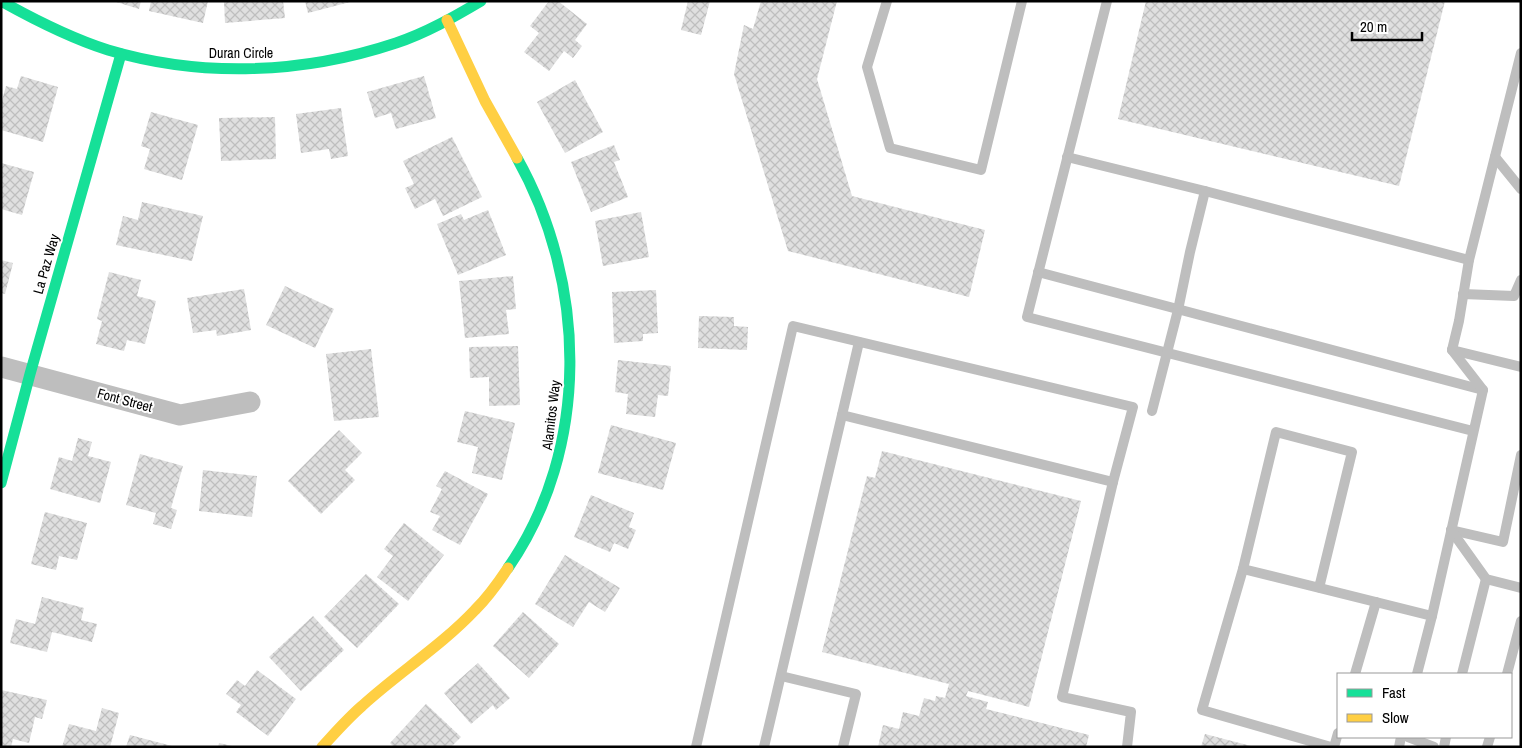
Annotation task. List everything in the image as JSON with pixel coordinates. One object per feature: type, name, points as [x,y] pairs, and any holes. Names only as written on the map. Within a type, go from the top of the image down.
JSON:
[{"type":"street","name":"Duran Circle","points":[[1,1],[71,36],[122,54],[162,63],[209,68],[257,70],[304,66],[351,56],[397,42],[447,20],[481,1]]},
{"type":"street","name":"Alamitos Way","points":[[322,747],[331,735],[359,708],[454,631],[494,589],[516,558],[536,523],[550,490],[561,456],[568,422],[571,361],[565,296],[557,258],[545,217],[531,186],[488,107],[447,20]]},
{"type":"street","name":"La Paz Way","points":[[1,483],[30,374],[122,54]]},
{"type":"street","name":"Font Street","points":[[1,367],[180,415],[250,402]]},
{"type":"lane","points":[[887,1],[867,66],[890,148],[981,170],[1022,1]]},
{"type":"lane","points":[[1107,1],[1027,316],[1473,431]]},
{"type":"lane","points":[[1452,350],[1469,260],[1521,53]]},
{"type":"lane","points":[[1067,157],[1205,190],[1469,260]]},
{"type":"lane","points":[[1494,157],[1521,189]]},
{"type":"lane","points":[[1152,411],[1168,352],[1205,190]]},
{"type":"lane","points":[[1038,272],[1483,390]]},
{"type":"lane","points":[[1463,294],[1514,296],[1521,280]]},
{"type":"lane","points":[[696,747],[793,326],[1133,407],[1113,482],[1062,697],[1131,712],[1126,747]]},
{"type":"lane","points":[[764,747],[859,342]]},
{"type":"lane","points":[[1452,350],[1483,390]]},
{"type":"lane","points":[[1452,350],[1521,367]]},
{"type":"lane","points":[[1417,673],[1483,390]]},
{"type":"lane","points":[[842,415],[1113,482]]},
{"type":"lane","points":[[1319,588],[1352,452],[1276,432],[1243,569],[1202,710],[1333,747]]},
{"type":"lane","points":[[1451,530],[1503,542],[1521,456]]},
{"type":"lane","points":[[1451,530],[1486,579],[1521,588]]},
{"type":"lane","points":[[1243,569],[1432,616]]},
{"type":"lane","points":[[1462,673],[1486,579]]},
{"type":"lane","points":[[1355,673],[1376,602]]},
{"type":"lane","points":[[1507,673],[1521,621]]},
{"type":"lane","points":[[781,676],[856,694],[843,747]]},
{"type":"lane","points":[[1411,738],[1434,747]]},
{"type":"building","points":[[113,1],[141,1],[139,9]]},
{"type":"building","points":[[151,1],[208,1],[203,23],[149,11]]},
{"type":"building","points":[[224,1],[283,1],[285,18],[225,23]]},
{"type":"building","points":[[305,1],[350,1],[350,2],[308,13]]},
{"type":"building","points":[[549,1],[558,1],[587,24],[575,40],[582,46],[573,58],[564,51],[549,71],[524,52],[539,33],[530,26]]},
{"type":"building","points":[[688,1],[710,1],[701,35],[681,30]]},
{"type":"building","points":[[761,1],[837,1],[817,79],[852,196],[985,230],[969,297],[788,251],[734,74],[744,25],[753,29]]},
{"type":"building","points":[[1146,1],[1445,1],[1399,186],[1118,119]]},
{"type":"building","points":[[21,76],[58,87],[43,142],[1,130],[1,104],[6,86],[17,89]]},
{"type":"building","points":[[424,76],[436,118],[396,129],[391,113],[375,118],[367,92]]},
{"type":"building","points":[[575,80],[603,132],[565,153],[537,102]]},
{"type":"building","points":[[341,108],[348,156],[331,159],[329,149],[301,153],[296,114]]},
{"type":"building","points":[[151,112],[198,125],[182,180],[144,169],[150,149],[141,146]]},
{"type":"building","points":[[275,117],[276,159],[221,161],[219,118]]},
{"type":"building","points":[[452,137],[482,197],[443,216],[435,199],[415,209],[405,188],[414,184],[403,161]]},
{"type":"building","points":[[614,145],[620,160],[614,162],[628,197],[591,212],[571,162]]},
{"type":"building","points":[[1,163],[34,172],[22,215],[1,209]]},
{"type":"building","points":[[142,202],[203,216],[192,261],[116,245],[123,216],[138,220]]},
{"type":"building","points":[[488,210],[506,255],[458,275],[437,224],[461,214],[464,220]]},
{"type":"building","points":[[641,212],[649,257],[603,266],[595,221]]},
{"type":"building","points":[[1,260],[13,263],[5,294],[1,293]]},
{"type":"building","points":[[109,272],[141,280],[137,296],[156,301],[145,344],[127,340],[124,351],[96,344],[102,321],[97,319]]},
{"type":"building","points":[[513,276],[516,309],[506,310],[509,334],[465,338],[459,281]]},
{"type":"building","points":[[285,286],[334,309],[315,348],[266,325]]},
{"type":"building","points":[[244,289],[251,330],[217,336],[216,330],[193,333],[187,298]]},
{"type":"building","points":[[656,290],[658,333],[643,334],[643,341],[614,343],[612,292]]},
{"type":"building","points":[[699,316],[734,317],[734,326],[748,327],[747,350],[698,348]]},
{"type":"building","points":[[518,346],[520,405],[489,406],[489,377],[470,378],[469,347]]},
{"type":"building","points":[[371,349],[379,417],[334,421],[326,354]]},
{"type":"building","points":[[618,360],[671,366],[668,396],[658,395],[655,417],[626,414],[628,394],[615,392]]},
{"type":"building","points":[[465,411],[515,423],[502,480],[472,473],[478,447],[457,442]]},
{"type":"building","points":[[611,425],[676,443],[663,490],[598,473]]},
{"type":"building","points":[[339,430],[362,453],[345,470],[355,480],[321,514],[288,481]]},
{"type":"building","points":[[78,438],[92,442],[88,456],[111,462],[100,503],[50,489],[59,457],[72,461]]},
{"type":"building","points":[[882,451],[1081,501],[1029,707],[968,691],[966,696],[988,702],[986,709],[1089,735],[1086,747],[878,747],[883,725],[899,729],[903,712],[919,716],[924,698],[935,701],[936,696],[945,698],[949,684],[822,652],[867,476],[875,478]]},
{"type":"building","points":[[140,454],[183,466],[171,508],[177,510],[171,529],[153,524],[156,513],[126,505]]},
{"type":"building","points":[[203,470],[257,476],[252,517],[199,511]]},
{"type":"building","points":[[445,471],[488,494],[460,545],[432,530],[440,516],[430,512],[442,489],[436,486]]},
{"type":"building","points":[[591,495],[634,513],[629,527],[636,530],[628,549],[614,543],[610,552],[574,537]]},
{"type":"building","points":[[45,512],[87,523],[77,560],[59,556],[56,570],[31,564]]},
{"type":"building","points":[[404,523],[444,555],[408,601],[377,577],[393,556],[384,549]]},
{"type":"building","points":[[565,555],[620,588],[605,612],[589,602],[573,627],[535,604]]},
{"type":"building","points":[[366,574],[399,604],[357,648],[324,617]]},
{"type":"building","points":[[42,597],[84,608],[81,620],[97,624],[92,642],[52,632],[47,652],[10,643],[16,619],[35,624]]},
{"type":"building","points":[[523,612],[559,644],[529,678],[493,646]]},
{"type":"building","points":[[313,616],[344,650],[301,691],[269,657]]},
{"type":"building","points":[[478,663],[510,698],[496,710],[493,705],[471,724],[444,693]]},
{"type":"building","points":[[257,670],[296,699],[268,736],[236,712],[241,705],[226,694],[237,680],[245,686]]},
{"type":"building","points":[[1,690],[47,700],[42,719],[35,717],[29,743],[13,739],[11,747],[1,747]]},
{"type":"building","points":[[426,704],[461,737],[451,747],[394,747],[390,743]]},
{"type":"building","points":[[102,708],[119,713],[110,747],[62,747],[69,724],[96,731]]},
{"type":"building","points":[[1205,734],[1251,746],[1251,747],[1201,747]]},
{"type":"building","points":[[130,735],[172,746],[172,747],[126,747]]},
{"type":"building","points":[[219,743],[232,746],[232,747],[218,747]]},
{"type":"traffic: fast","points":[[1,1],[53,28],[108,50],[180,65],[252,69],[325,61],[396,43],[429,30],[481,1]]},
{"type":"traffic: fast","points":[[1,483],[121,54]]},
{"type":"traffic: fast","points":[[508,568],[535,521],[554,471],[566,418],[570,365],[567,311],[557,258],[540,207],[517,158]]},
{"type":"traffic: slow","points":[[447,20],[485,101],[517,158]]},
{"type":"traffic: slow","points":[[322,747],[362,706],[462,623],[489,595],[508,568]]}]
